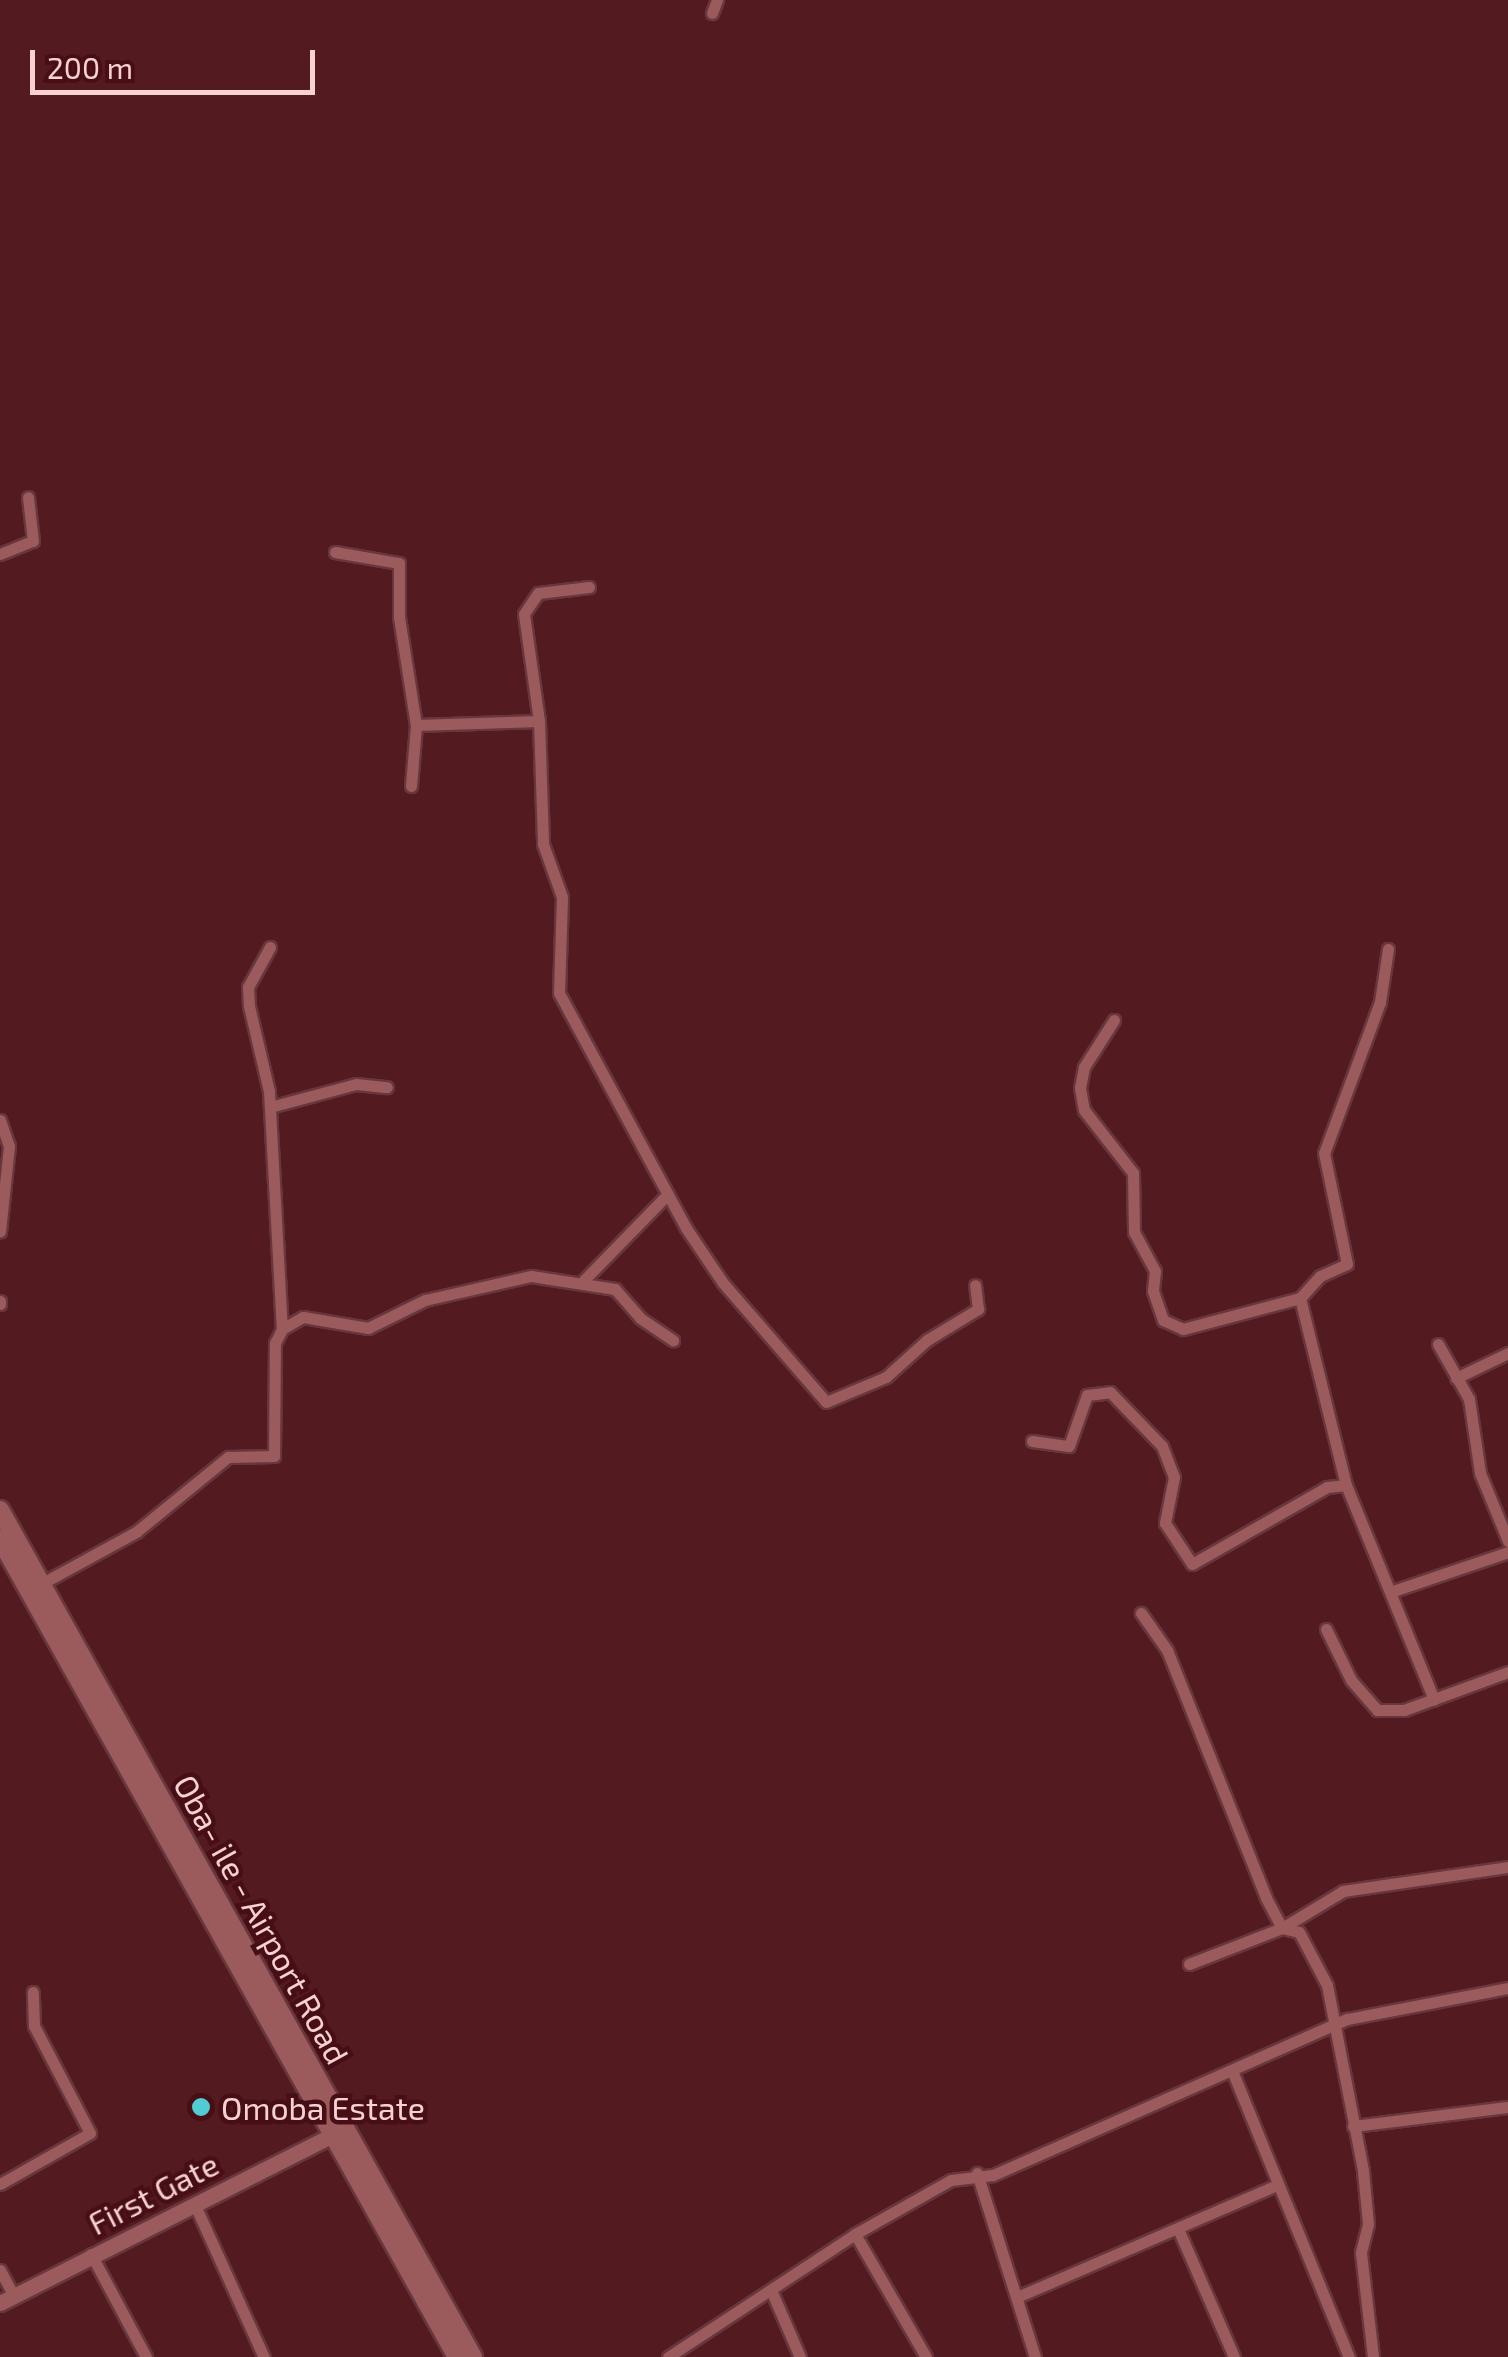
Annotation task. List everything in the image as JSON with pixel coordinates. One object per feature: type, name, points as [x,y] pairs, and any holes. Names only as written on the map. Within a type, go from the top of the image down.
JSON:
[{"type":"main road","name":"Oba- ile - Airport Road","points":[[0,1510],[36,1588],[222,1922],[472,2357]]},
{"type":"main road","name":"Oba- ile - Airport Road","points":[[0,1539],[36,1588]]},
{"type":"main road","name":"Oba- ile - Airport Road","points":[[222,1922],[332,2135],[457,2357]]},
{"type":"street","points":[[712,13],[717,0]]},
{"type":"street","points":[[0,554],[33,541],[28,497]]},
{"type":"street","points":[[335,552],[399,563],[399,617],[416,725],[411,786]]},
{"type":"street","points":[[588,587],[538,594],[528,602],[524,614],[538,721],[543,844],[562,897],[559,993],[668,1194],[723,1283],[826,1402],[886,1377],[927,1340],[978,1309],[975,1286]]},
{"type":"street","points":[[416,725],[538,721]]},
{"type":"street","points":[[36,1588],[136,1532],[228,1457],[276,1454],[272,1356],[282,1329],[270,1107],[248,986],[270,947]]},
{"type":"street","points":[[1114,1020],[1084,1067],[1080,1088],[1084,1110],[1133,1173],[1134,1232],[1156,1270],[1152,1291],[1163,1320],[1182,1328],[1300,1298],[1320,1276],[1347,1264],[1324,1153],[1380,1002],[1388,949]]},
{"type":"street","points":[[270,1107],[356,1084],[387,1087]]},
{"type":"street","points":[[0,1120],[9,1146],[0,1232]]},
{"type":"street","points":[[584,1280],[668,1194]]},
{"type":"street","points":[[282,1329],[312,1315],[368,1328],[425,1300],[466,1296],[512,1276],[567,1284],[584,1280],[619,1292],[640,1318],[673,1340]]},
{"type":"street","points":[[1300,1298],[1346,1486],[1394,1591],[1434,1700]]},
{"type":"street","points":[[1438,1344],[1471,1406],[1480,1473],[1508,1537]]},
{"type":"street","points":[[1456,1378],[1508,1353]]},
{"type":"street","points":[[1032,1441],[1073,1443],[1088,1395],[1110,1392],[1162,1446],[1174,1477],[1165,1523],[1192,1564],[1327,1488],[1346,1486]]},
{"type":"street","points":[[1394,1591],[1508,1552]]},
{"type":"street","points":[[1142,1613],[1168,1650],[1257,1880],[1282,1928],[1299,1932],[1313,1952],[1335,2025],[1367,2206],[1361,2252],[1373,2357]]},
{"type":"street","points":[[1326,1630],[1351,1680],[1377,1710],[1434,1700],[1508,1672]]},
{"type":"street","points":[[1189,1964],[1282,1928],[1352,1888],[1508,1866]]},
{"type":"street","points":[[668,2357],[926,2192],[977,2174],[993,2175],[1335,2025],[1508,1988]]},
{"type":"street","points":[[0,2184],[90,2134],[34,2026],[34,1992]]},
{"type":"street","points":[[1233,2073],[1349,2357]]},
{"type":"street","points":[[1353,2126],[1508,2106]]},
{"type":"street","name":"First Gate","points":[[7,2300],[332,2135]]},
{"type":"street","points":[[977,2174],[1035,2357]]},
{"type":"street","points":[[1017,2297],[1180,2232],[1277,2185]]},
{"type":"street","points":[[194,2203],[264,2357]]},
{"type":"street","points":[[1180,2232],[1234,2357]]},
{"type":"street","points":[[855,2234],[926,2357]]},
{"type":"street","points":[[91,2254],[144,2354],[130,2357]]},
{"type":"street","points":[[0,2270],[7,2300]]},
{"type":"street","points":[[771,2290],[800,2357]]},
{"type":"place","name":"Omoba Estate","points":[[201,2107]]}]
